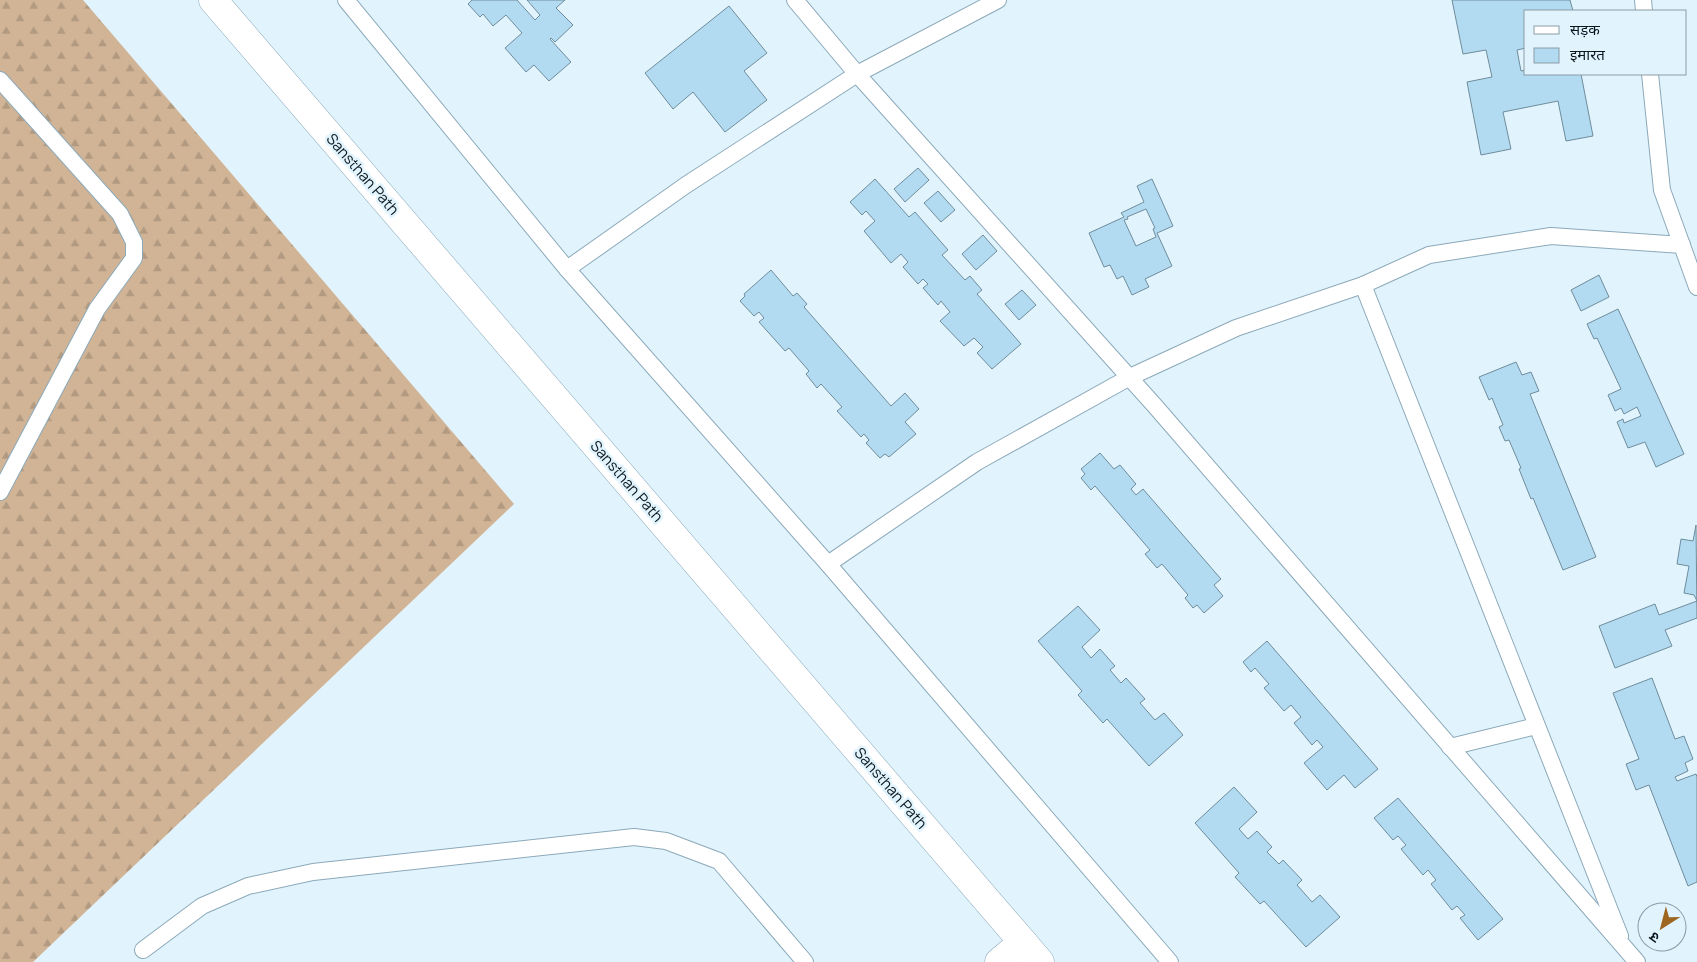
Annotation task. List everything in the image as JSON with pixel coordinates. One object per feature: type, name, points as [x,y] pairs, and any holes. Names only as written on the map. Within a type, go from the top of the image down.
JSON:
[{"type":"street","name":"Sansthan Path","points":[[213,0],[1032,952]]},
{"type":"street","points":[[999,962],[1032,952]]},
{"type":"lane","points":[[346,0],[567,269],[828,564],[1170,962]]},
{"type":"lane","points":[[795,0],[857,74],[1130,377],[1637,962]]},
{"type":"lane","points":[[567,269],[686,185],[857,74],[998,0]]},
{"type":"lane","points":[[1650,75],[1662,190],[1697,287]]},
{"type":"lane","points":[[0,80],[120,214],[134,242],[134,258],[97,309],[0,492]]},
{"type":"lane","points":[[828,564],[976,462],[1130,377],[1236,328],[1363,285],[1429,255],[1551,236],[1682,245]]},
{"type":"lane","points":[[1363,285],[1624,947]]},
{"type":"lane","points":[[1450,747],[1536,726]]},
{"type":"lane","points":[[143,950],[202,906],[248,886],[313,872],[634,837],[666,841],[718,861],[805,962]]},
{"type":"green space","points":[[0,0],[83,0],[514,504],[33,962],[0,962]]},
{"type":"building","points":[[472,0],[517,0],[535,20],[540,15],[527,0],[565,0],[556,8],[573,25],[555,42],[550,39],[571,62],[549,81],[534,65],[526,72],[505,48],[522,33],[506,15],[493,26],[483,14],[480,17],[468,4]]},
{"type":"building","points":[[1452,0],[1570,0],[1573,10],[1524,10],[1524,48],[1517,50],[1521,71],[1524,70],[1524,75],[1581,75],[1593,136],[1566,141],[1558,101],[1503,112],[1511,149],[1481,155],[1467,82],[1492,77],[1486,50],[1463,54]]},
{"type":"building","points":[[729,6],[767,53],[744,71],[767,100],[725,132],[693,92],[673,109],[645,73]]},
{"type":"building","points":[[918,168],[929,180],[905,202],[894,189]]},
{"type":"building","points":[[875,179],[909,217],[915,212],[948,250],[942,255],[965,280],[970,276],[982,290],[977,294],[1021,344],[992,369],[977,353],[983,347],[974,338],[964,346],[940,321],[950,312],[941,301],[938,305],[923,288],[928,284],[923,279],[918,284],[903,267],[908,262],[901,254],[891,263],[864,231],[875,221],[866,211],[862,215],[850,202]]},
{"type":"building","points":[[1152,179],[1173,226],[1157,233],[1172,266],[1145,279],[1149,287],[1132,295],[1123,276],[1117,279],[1110,265],[1104,267],[1089,233],[1124,217],[1121,213],[1144,202],[1137,186]],"holes":[[[1146,209],[1155,228],[1153,229],[1156,237],[1136,246],[1124,220]]]},
{"type":"building","points":[[938,191],[955,210],[941,222],[924,203]]},
{"type":"building","points":[[983,235],[997,251],[976,270],[962,254]]},
{"type":"building","points":[[771,270],[793,296],[797,293],[807,304],[804,307],[891,406],[905,393],[919,409],[905,422],[916,434],[889,457],[885,454],[880,458],[866,443],[869,440],[864,434],[861,437],[837,411],[842,407],[821,384],[817,388],[806,374],[809,371],[789,348],[785,351],[759,322],[764,318],[759,312],[754,316],[740,301],[745,296],[744,294]]},
{"type":"building","points":[[1599,275],[1609,297],[1581,311],[1571,290]]},
{"type":"building","points":[[1022,290],[1036,305],[1019,320],[1005,304]]},
{"type":"building","points":[[1618,309],[1684,454],[1656,467],[1645,442],[1628,448],[1617,422],[1623,419],[1624,423],[1641,416],[1637,407],[1624,414],[1621,408],[1615,411],[1608,395],[1621,389],[1597,338],[1594,339],[1587,324]]},
{"type":"building","points":[[1516,362],[1522,375],[1531,372],[1539,391],[1530,394],[1596,557],[1563,570],[1533,498],[1531,499],[1509,440],[1505,441],[1499,427],[1503,425],[1492,398],[1489,400],[1479,377]]},
{"type":"building","points":[[1100,453],[1114,469],[1120,465],[1136,484],[1131,489],[1136,495],[1143,489],[1221,579],[1214,585],[1223,596],[1204,613],[1197,605],[1193,608],[1185,598],[1188,595],[1162,564],[1157,568],[1145,554],[1150,550],[1095,486],[1091,490],[1081,478],[1085,474],[1081,469]]},
{"type":"building","points":[[1696,525],[1697,601],[1694,595],[1684,593],[1689,566],[1677,564],[1681,539],[1693,541]]},
{"type":"building","points":[[1697,601],[1697,618],[1665,630],[1672,646],[1615,668],[1599,626],[1655,604],[1659,615]]},
{"type":"building","points":[[1078,606],[1100,630],[1082,647],[1091,658],[1100,649],[1115,666],[1110,670],[1121,683],[1126,678],[1145,699],[1140,703],[1155,720],[1164,713],[1183,735],[1149,766],[1107,719],[1103,723],[1078,695],[1082,691],[1038,641]]},
{"type":"building","points":[[1267,641],[1378,769],[1355,788],[1344,775],[1327,790],[1304,763],[1323,747],[1317,740],[1312,745],[1294,723],[1301,717],[1291,705],[1284,711],[1264,688],[1269,684],[1255,668],[1251,672],[1243,662]]},
{"type":"building","points":[[1652,678],[1675,739],[1684,736],[1693,759],[1685,763],[1688,771],[1675,777],[1677,781],[1696,774],[1697,777],[1697,882],[1688,886],[1649,785],[1636,790],[1626,764],[1639,759],[1613,693]]},
{"type":"building","points":[[1234,787],[1257,812],[1239,829],[1248,839],[1257,831],[1272,847],[1267,852],[1279,864],[1283,860],[1302,880],[1297,885],[1312,902],[1320,895],[1340,917],[1306,947],[1264,901],[1260,904],[1235,877],[1239,873],[1195,823]]},
{"type":"building","points":[[1398,798],[1503,919],[1478,940],[1460,918],[1465,915],[1457,906],[1452,910],[1431,884],[1436,880],[1428,870],[1423,875],[1401,849],[1406,845],[1398,836],[1393,840],[1374,818]]}]
